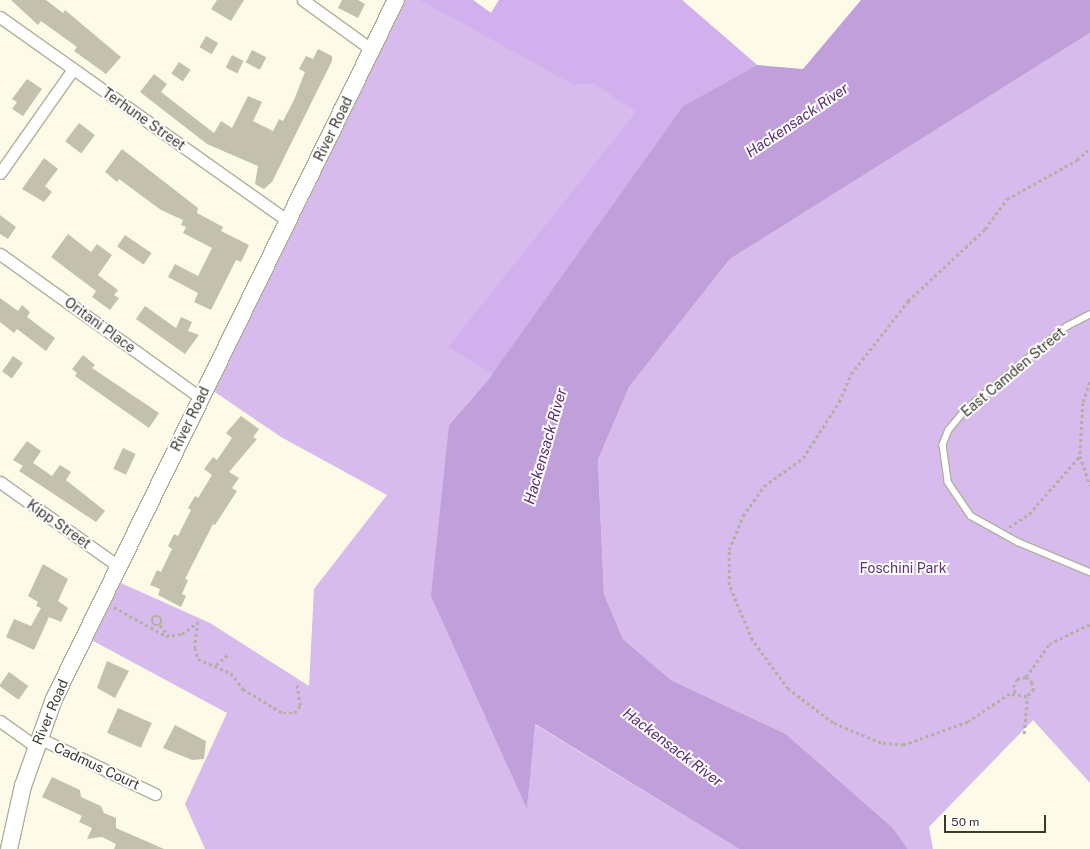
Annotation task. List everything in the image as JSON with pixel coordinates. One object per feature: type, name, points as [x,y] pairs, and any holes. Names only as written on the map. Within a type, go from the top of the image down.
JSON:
[{"type":"main road","name":"River Road","points":[[9,849],[37,742],[54,698],[200,397],[396,0]]},
{"type":"street","points":[[302,0],[372,50]]},
{"type":"street","name":"Terhune Street","points":[[0,17],[287,220]]},
{"type":"street","points":[[0,173],[73,69]]},
{"type":"street","name":"Oritani Place","points":[[0,254],[200,397]]},
{"type":"street","name":"Kipp Street","points":[[0,482],[118,566]]},
{"type":"street","name":"Cadmus Court","points":[[0,721],[37,742],[155,794]]},
{"type":"lane","name":"East Camden Street","points":[[1090,315],[1068,326],[965,411],[949,430],[943,446],[948,482],[971,516],[997,532],[1090,572]]},
{"type":"path","points":[[1027,697],[1015,693],[1003,697],[968,722],[904,745],[881,743],[833,724],[788,689],[752,640],[729,585],[729,550],[743,516],[764,486],[803,458],[839,402],[851,374],[908,301],[985,229],[1007,199],[1077,160],[1090,148]]},
{"type":"path","points":[[1090,382],[1083,403],[1080,456],[1090,485]]},
{"type":"path","points":[[997,532],[1016,524],[1029,514],[1080,456]]},
{"type":"path","points":[[102,600],[150,627],[170,636],[186,633],[198,622],[196,657],[231,673],[246,692],[283,713],[294,713],[300,706],[296,682]]},
{"type":"path","points":[[150,627],[156,617],[161,620],[160,625]]},
{"type":"path","points":[[153,624],[160,625],[170,636]]},
{"type":"path","points":[[1015,693],[1015,681],[1026,678],[1049,644],[1090,624]]},
{"type":"path","points":[[216,665],[230,653]]},
{"type":"path","points":[[1024,734],[1027,697],[1034,685],[1026,678]]},
{"type":"green space","points":[[396,0],[473,0],[491,13],[499,0],[682,0],[757,65],[683,106],[488,380],[449,425],[527,808],[534,724],[739,849],[205,849],[185,804],[227,713],[84,636],[112,579],[210,623],[309,686],[314,589],[387,495],[281,437],[206,386]]},
{"type":"green space","name":"Foschini Park","points":[[1090,33],[1090,783],[1033,720],[929,827],[933,849],[908,849],[892,827],[786,734],[671,680],[623,639],[604,594],[598,460],[629,387],[730,259]]},
{"type":"shaded area","points":[[420,0],[473,0],[491,13],[499,0],[682,0],[757,65],[683,106],[493,374],[448,347],[636,112],[593,83],[574,85]]},
{"type":"water","name":"Hackensack River","points":[[861,0],[1090,0],[1090,33],[730,259],[629,387],[598,460],[604,594],[623,639],[671,680],[786,734],[892,827],[908,849],[739,849],[535,724],[527,809],[431,596],[449,425],[488,380],[683,106],[757,65],[803,69]]},
{"type":"building","points":[[11,0],[46,0],[63,13],[65,10],[121,57],[106,74],[74,51],[77,47],[41,21],[38,25]]},
{"type":"building","points":[[217,0],[244,0],[231,21],[211,9]]},
{"type":"building","points":[[342,0],[358,0],[365,4],[358,18],[338,8]]},
{"type":"building","points":[[206,36],[218,43],[212,54],[200,47]]},
{"type":"building","points":[[318,49],[332,56],[332,61],[272,182],[264,189],[255,184],[258,166],[207,144],[140,92],[154,74],[167,84],[161,92],[214,133],[221,121],[232,128],[248,96],[262,102],[253,121],[273,131],[279,119],[283,121],[294,100],[305,72],[299,69],[306,56],[313,59]]},
{"type":"building","points":[[252,50],[266,57],[260,70],[246,62]]},
{"type":"building","points":[[232,55],[244,61],[237,73],[226,67]]},
{"type":"building","points":[[179,62],[191,70],[183,81],[171,74]]},
{"type":"building","points":[[27,79],[42,89],[23,116],[12,109],[17,102],[12,99]]},
{"type":"building","points":[[79,123],[95,135],[81,153],[65,141]]},
{"type":"building","points":[[122,149],[198,208],[197,213],[223,227],[221,231],[249,245],[241,262],[236,260],[211,310],[194,302],[198,293],[168,277],[175,264],[198,276],[212,248],[183,233],[186,227],[181,225],[183,220],[161,210],[119,179],[117,182],[105,172]]},
{"type":"building","points":[[44,158],[58,169],[45,186],[52,192],[44,202],[22,189]]},
{"type":"building","points":[[0,215],[16,227],[8,239],[0,234]]},
{"type":"building","points":[[68,234],[91,252],[97,244],[112,255],[98,275],[118,290],[114,295],[119,298],[110,310],[92,297],[96,291],[51,257]]},
{"type":"building","points":[[125,235],[152,253],[144,265],[117,247]]},
{"type":"building","points":[[0,298],[18,311],[22,305],[30,312],[27,317],[55,338],[46,351],[17,329],[14,333],[0,322]]},
{"type":"building","points":[[145,306],[176,328],[181,317],[192,322],[188,331],[199,335],[185,354],[136,319]]},
{"type":"building","points":[[83,355],[95,365],[92,368],[159,413],[149,428],[75,376],[77,373],[72,369]]},
{"type":"building","points":[[13,356],[23,363],[12,378],[2,372]]},
{"type":"building","points":[[241,416],[259,429],[253,437],[257,439],[229,472],[239,478],[232,488],[237,491],[215,525],[213,524],[185,579],[188,580],[182,594],[186,596],[181,607],[158,595],[160,589],[150,585],[157,570],[161,572],[172,549],[168,546],[174,534],[178,536],[191,510],[188,508],[195,496],[198,498],[212,475],[204,469],[213,457],[217,460],[232,438],[226,433]]},
{"type":"building","points":[[27,441],[41,451],[33,463],[52,476],[60,465],[71,472],[66,480],[105,511],[96,522],[19,471],[23,466],[13,460]]},
{"type":"building","points":[[123,448],[136,454],[126,475],[113,469]]},
{"type":"building","points":[[43,564],[68,579],[58,601],[68,608],[61,622],[49,617],[34,650],[6,637],[14,619],[31,626],[41,608],[36,606],[38,602],[28,596]]},
{"type":"building","points":[[107,661],[129,671],[115,698],[97,688]]},
{"type":"building","points":[[9,672],[28,686],[18,700],[0,686]]},
{"type":"building","points":[[118,708],[152,723],[141,748],[107,733]]},
{"type":"building","points":[[175,725],[206,741],[204,759],[192,760],[163,748]]},
{"type":"building","points":[[52,777],[80,790],[81,797],[101,806],[104,813],[116,818],[116,828],[164,849],[114,849],[116,844],[102,837],[87,839],[92,828],[79,822],[82,816],[42,797]]}]
